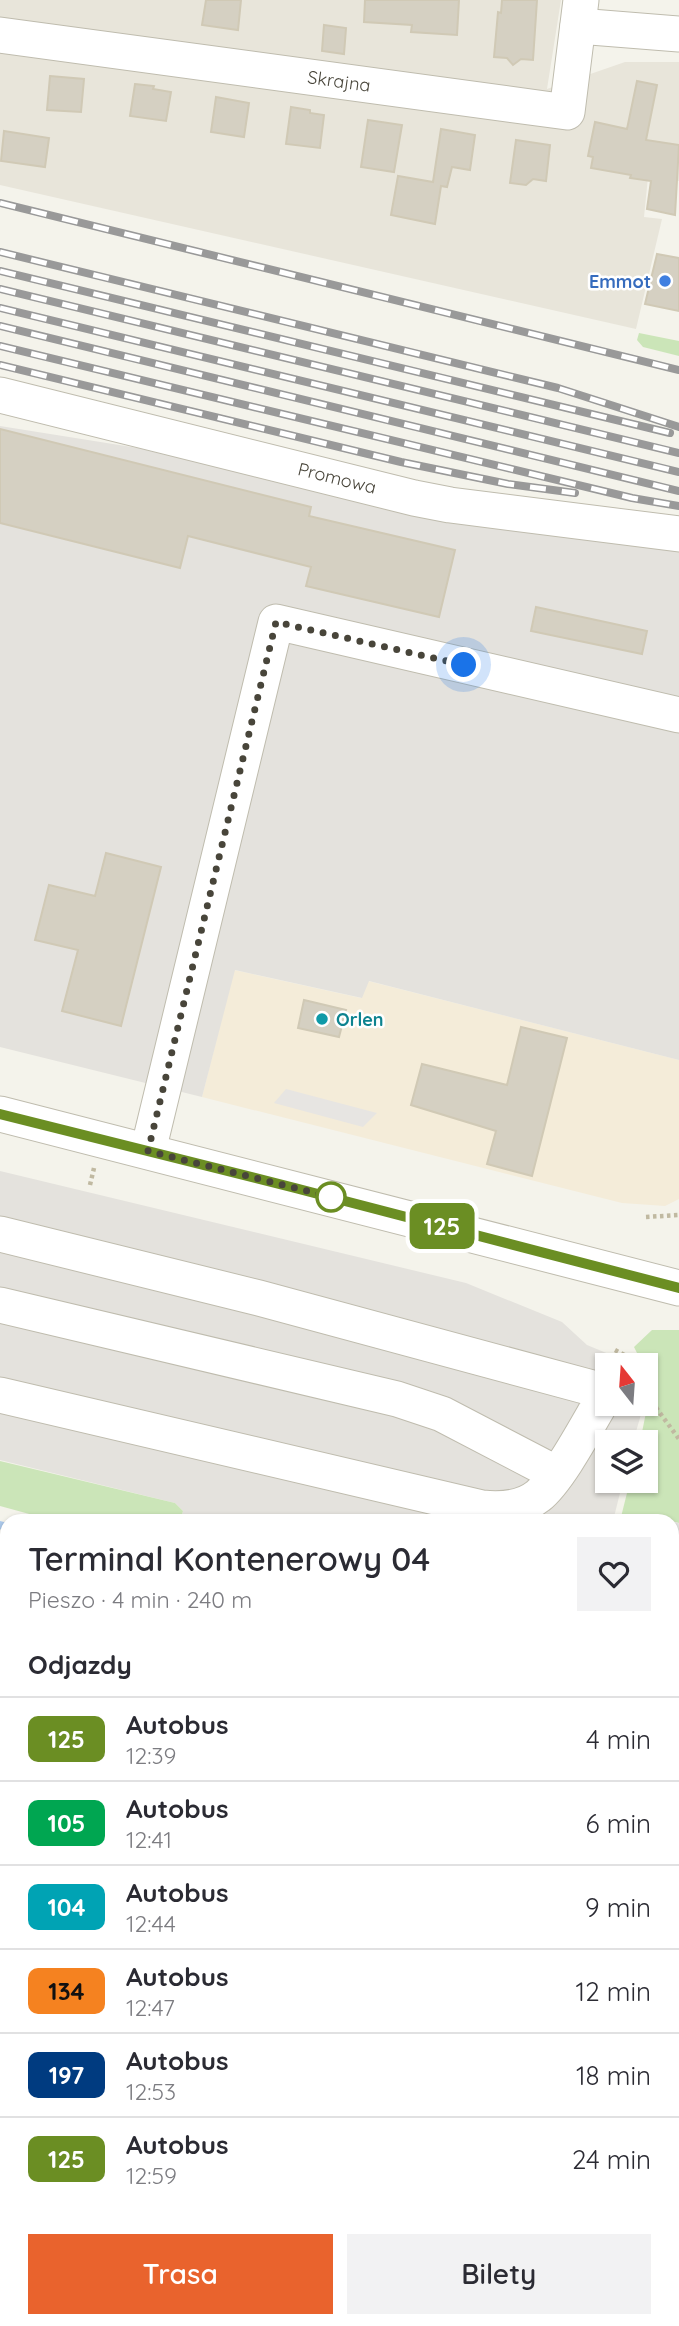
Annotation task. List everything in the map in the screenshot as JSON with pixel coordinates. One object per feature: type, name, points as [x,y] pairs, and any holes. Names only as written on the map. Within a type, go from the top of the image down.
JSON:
[{"type":"street","points":[[580,13],[679,34]]},
{"type":"street","name":"Skrajna","points":[[0,35],[567,112],[580,13]]},
{"type":"street","name":"Promowa","points":[[0,395],[426,500],[679,534]]},
{"type":"street","points":[[148,1151],[276,622],[679,715]]},
{"type":"street","points":[[0,1114],[679,1288]]},
{"type":"street","points":[[0,1234],[259,1298],[607,1392],[557,1474],[539,1496],[507,1509],[482,1508],[0,1395]]},
{"type":"street","points":[[0,1305],[397,1399],[442,1414],[557,1474]]},
{"type":"path","points":[[90,1185],[94,1167]]},
{"type":"path","points":[[646,1217],[679,1215]]},
{"type":"path","points":[[615,1350],[621,1353]]},
{"type":"path","points":[[658,1410],[679,1439]]},
{"type":"shaded area","points":[[0,0],[561,0],[547,89],[625,62],[679,62],[679,181],[648,177],[644,217],[662,219],[636,329],[0,185]]},
{"type":"shaded area","points":[[0,426],[138,448],[435,519],[679,550],[679,1060],[369,981],[362,998],[235,970],[202,1097],[0,1047]]},
{"type":"shaded area","points":[[234,970],[361,998],[368,981],[679,1060],[679,1199],[665,1206],[622,1203],[202,1097]]},
{"type":"shaded area","points":[[286,1089],[377,1113],[363,1127],[274,1103]]},
{"type":"shaded area","points":[[0,1171],[466,1283],[562,1322],[587,1345],[606,1353],[595,1353],[595,1416],[641,1416],[636,1430],[595,1430],[595,1493],[620,1493],[615,1514],[182,1514],[183,1511],[175,1503],[0,1460]]},
{"type":"green space","points":[[639,333],[679,341],[679,356],[643,347],[637,340]]},
{"type":"green space","points":[[652,1330],[679,1330],[679,1514],[622,1514],[627,1493],[658,1493],[658,1430],[642,1430],[645,1416],[658,1416],[658,1353],[637,1353],[634,1347]]},
{"type":"green space","points":[[0,1461],[175,1503],[183,1511],[182,1514],[29,1514],[0,1506]]},
{"type":"building","points":[[206,0],[241,0],[238,30],[202,25]]},
{"type":"building","points":[[365,0],[459,0],[457,35],[411,32],[412,25],[364,22]]},
{"type":"building","points":[[502,0],[537,0],[533,60],[521,59],[513,65],[507,58],[494,57],[498,12],[501,13]]},
{"type":"building","points":[[324,25],[346,28],[344,54],[322,51]]},
{"type":"building","points":[[50,76],[84,79],[81,112],[47,110]]},
{"type":"building","points":[[637,81],[657,85],[646,140],[679,145],[675,215],[647,209],[651,181],[591,168],[593,157],[588,156],[595,122],[627,129]]},
{"type":"building","points":[[135,84],[154,86],[153,89],[171,92],[166,121],[130,116]]},
{"type":"building","points":[[216,97],[249,103],[244,137],[211,132]]},
{"type":"building","points":[[291,107],[324,115],[320,148],[286,144]]},
{"type":"building","points":[[368,120],[402,125],[394,172],[361,167]]},
{"type":"building","points":[[441,129],[475,135],[470,170],[452,167],[447,187],[441,186],[435,224],[391,215],[398,176],[433,182]]},
{"type":"building","points":[[4,131],[49,138],[45,167],[1,161]]},
{"type":"building","points":[[516,140],[550,145],[546,181],[533,179],[526,185],[510,183]]},
{"type":"building","name":"Emmot","points":[[657,254],[679,258],[679,311],[645,304]]},
{"type":"building","points":[[0,429],[311,507],[309,516],[455,550],[439,617],[306,586],[311,567],[188,536],[180,568],[0,523]]},
{"type":"building","points":[[536,607],[647,631],[642,654],[531,631]]},
{"type":"building","points":[[106,853],[161,867],[121,1026],[62,1011],[78,950],[35,940],[49,885],[95,896]]},
{"type":"building","name":"Orlen","points":[[304,1000],[346,1010],[339,1037],[298,1028]]},
{"type":"building","points":[[521,1027],[567,1038],[532,1176],[487,1164],[496,1131],[411,1105],[422,1064],[507,1085]]},
{"type":"railway","points":[[0,203],[679,370]]},
{"type":"railway","points":[[0,252],[558,388],[679,427]]},
{"type":"railway","points":[[0,271],[670,433]]},
{"type":"railway","points":[[0,289],[679,453]]},
{"type":"railway","points":[[0,308],[679,472]]},
{"type":"railway","points":[[0,326],[679,491]]},
{"type":"railway","points":[[0,346],[632,498],[679,506]]},
{"type":"railway","points":[[0,365],[401,462],[508,484],[575,493]]},
{"type":"bus line","name":"125","points":[[0,1114],[679,1288]]},
{"type":"place","name":"Emmot","points":[[665,281]]},
{"type":"place","name":"Orlen","points":[[322,1019]]},
{"type":"route","points":[[331,1197],[148,1151],[276,622],[464,665]]}]
